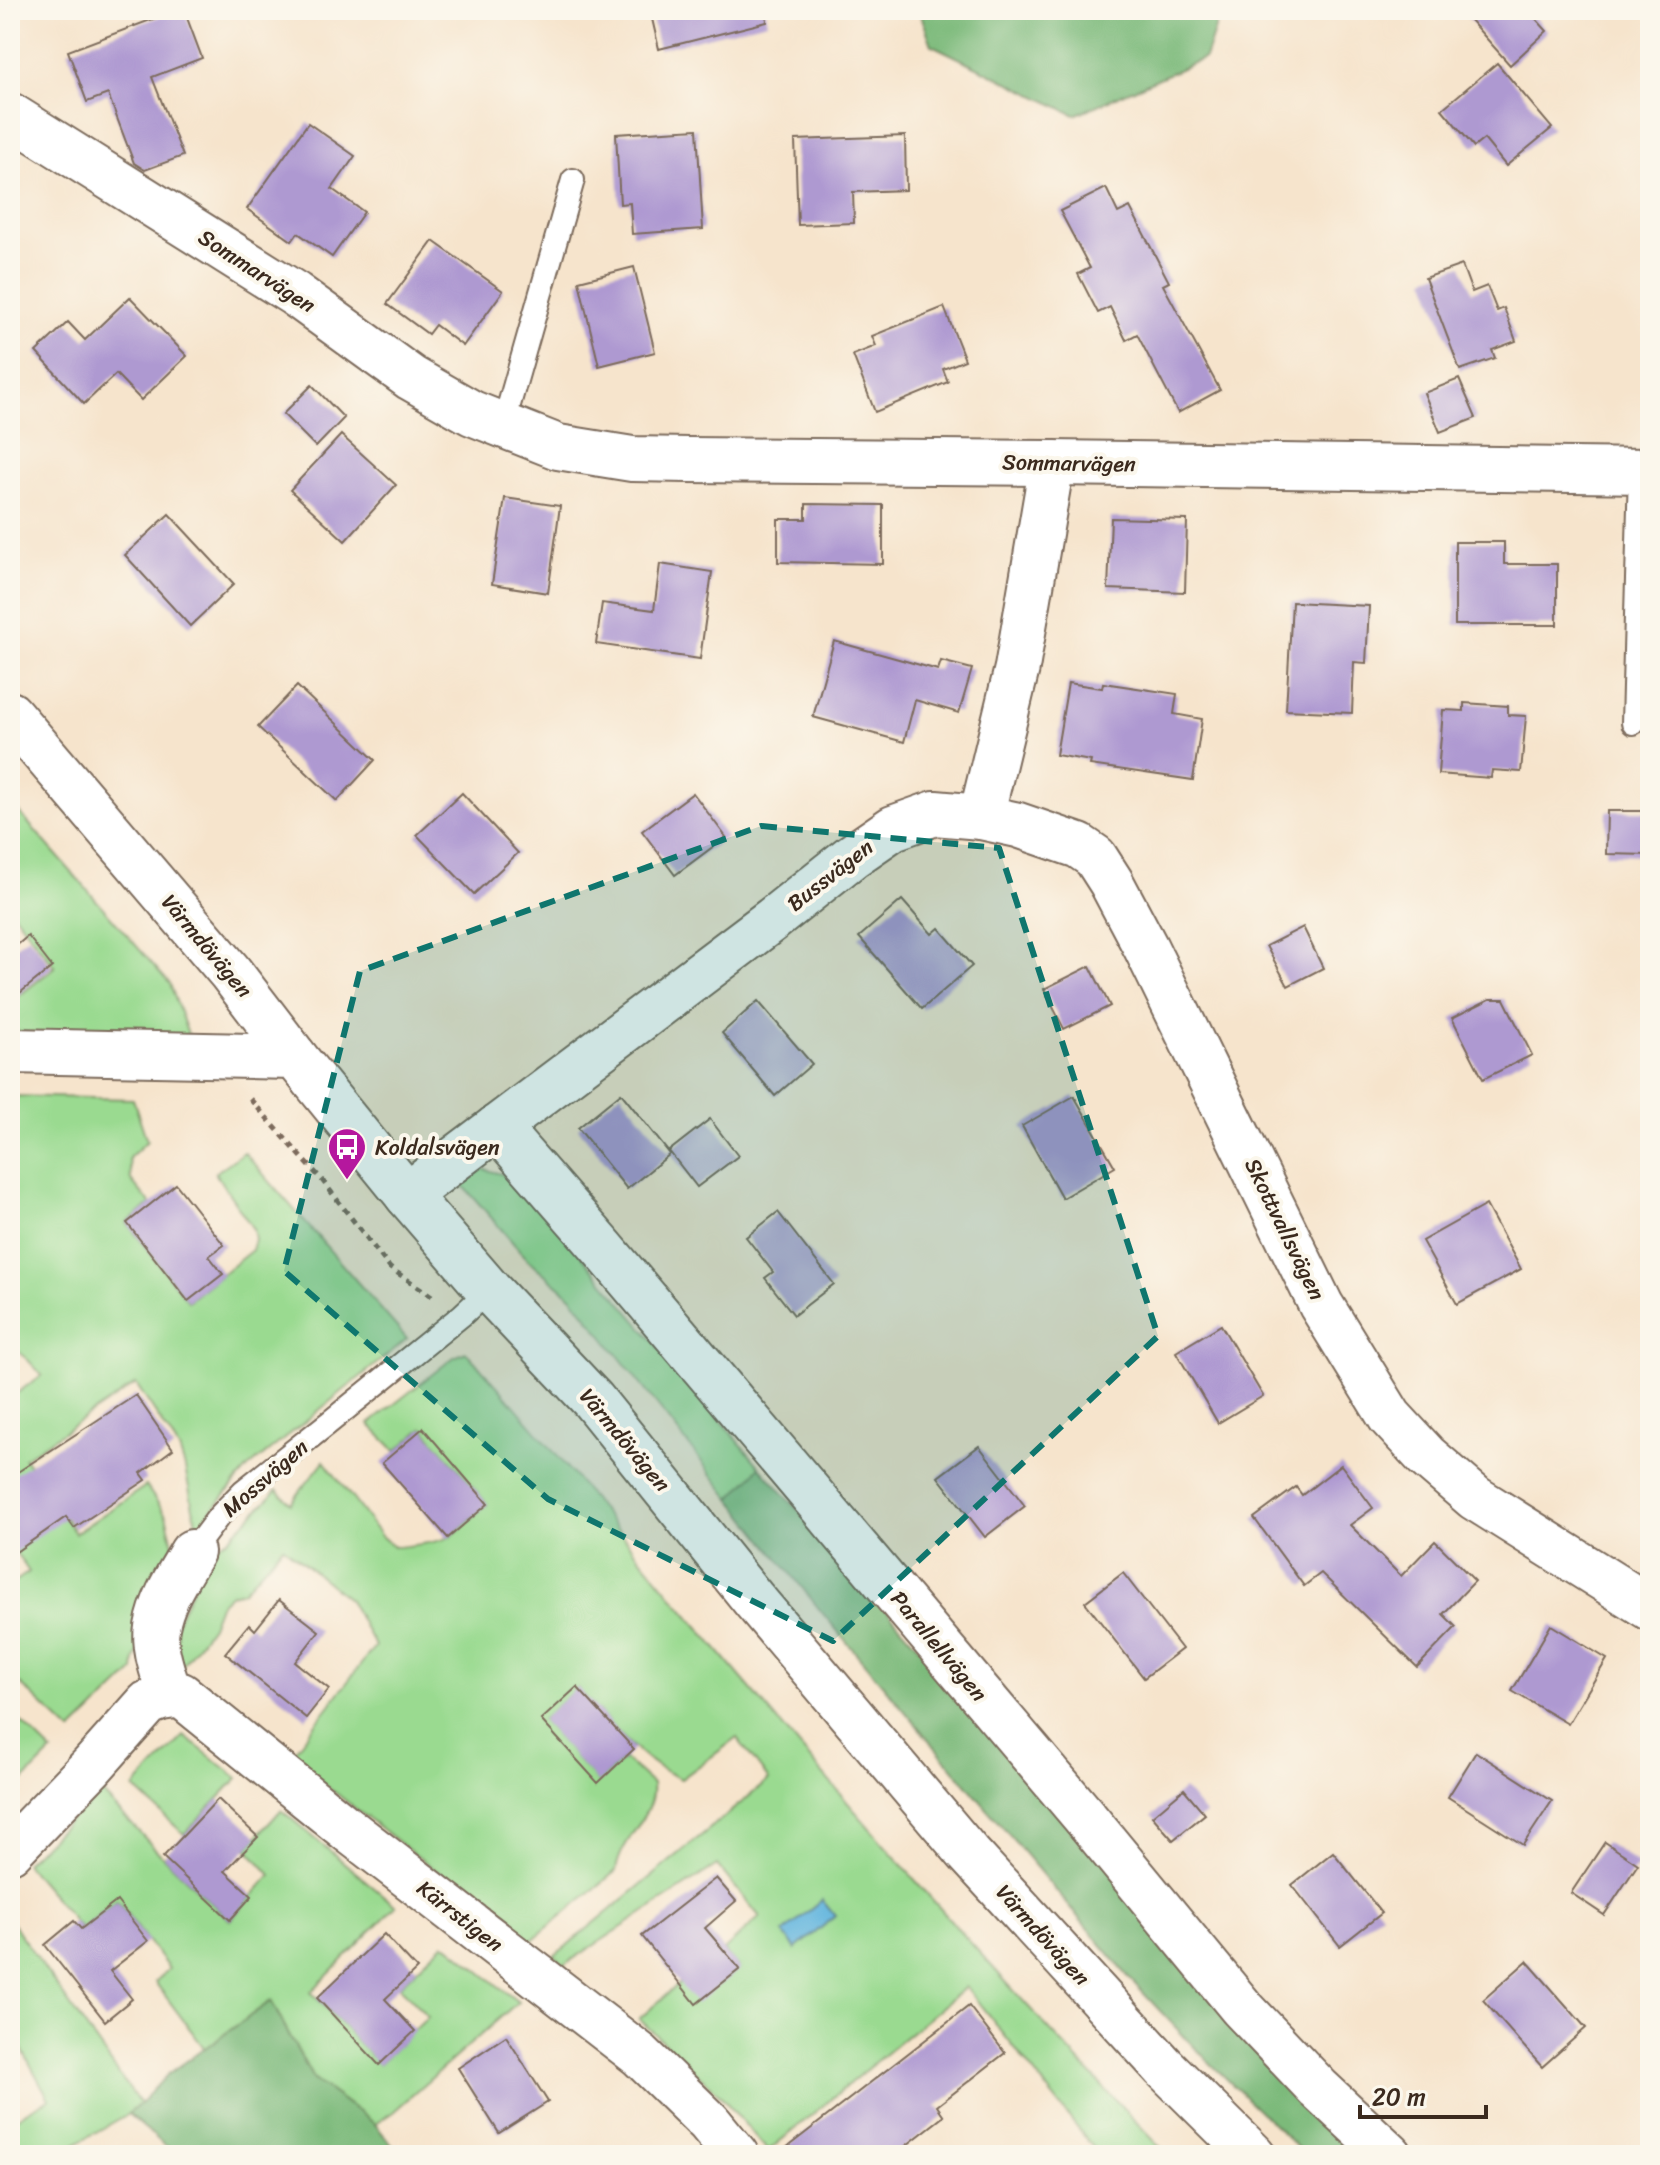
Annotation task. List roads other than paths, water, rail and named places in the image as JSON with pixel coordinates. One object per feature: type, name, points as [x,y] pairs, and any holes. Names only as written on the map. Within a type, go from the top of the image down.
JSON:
[{"type":"street","name":"Sommarvägen","points":[[10,115],[295,294],[411,378],[472,413],[558,447],[632,459],[1645,471]]},
{"type":"street","points":[[981,817],[1017,668],[1052,463]]},
{"type":"street","name":"Värmdövägen","points":[[10,714],[230,972],[407,1195],[489,1290],[593,1400],[754,1600],[968,1853],[1164,2067],[1253,2155]]},
{"type":"street","name":"Bussvägen","points":[[407,1195],[893,828],[935,813],[981,817]]},
{"type":"street","name":"Skottvallsvägen","points":[[981,817],[1018,825],[1079,846],[1095,857],[1146,948],[1321,1305],[1390,1417],[1426,1456],[1475,1498],[1645,1594]]},
{"type":"street","points":[[10,1051],[295,1057]]},
{"type":"street","name":"Parallellvägen","points":[[497,1127],[1083,1815],[1241,2007],[1318,2088],[1390,2155]]},
{"type":"street","name":"Mossvägen","points":[[170,1696],[159,1659],[156,1629],[170,1589],[192,1552]]},
{"type":"street","name":"Kärrstigen","points":[[170,1696],[181,1695],[360,1839],[640,2055],[709,2122],[736,2155]]},
{"type":"street","points":[[10,1851],[148,1703],[170,1696]]},
{"type":"lane","points":[[503,426],[573,180]]},
{"type":"lane","name":"Sommarvägen","points":[[1633,723],[1645,471]]},
{"type":"lane","name":"Mossvägen","points":[[192,1552],[243,1491],[489,1290]]},
{"type":"water","points":[[822,1900],[835,1916],[796,1949],[783,1933]]},
{"type":"place","name":"Koldalsvägen","points":[[347,1181]]}]
